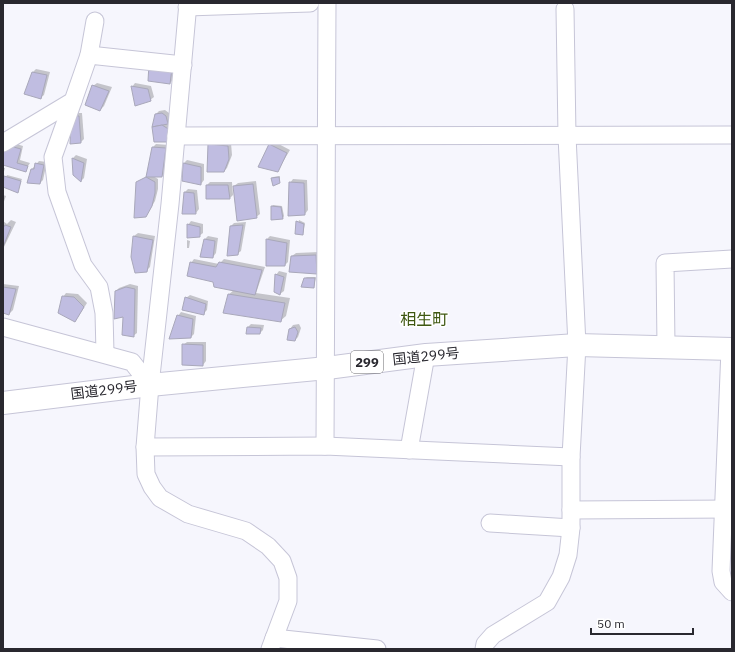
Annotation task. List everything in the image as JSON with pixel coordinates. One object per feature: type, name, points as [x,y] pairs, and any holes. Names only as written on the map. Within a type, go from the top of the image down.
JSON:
[{"type":"highway","name":"国道299号","points":[[3,403],[150,385],[327,368],[426,355],[577,344],[731,349]]},
{"type":"street","points":[[310,3],[188,5],[170,204],[150,385],[145,447],[146,474],[160,498],[188,514],[246,531],[268,546],[282,561],[288,578],[288,601],[272,644],[377,649]]},
{"type":"street","points":[[325,446],[327,368],[327,3]]},
{"type":"street","points":[[484,649],[485,644],[493,635],[547,602],[561,577],[568,555],[571,528],[571,457],[577,344],[567,136],[565,9]]},
{"type":"street","points":[[95,21],[89,55],[53,157],[57,192],[83,265],[99,287],[104,313],[105,353]]},
{"type":"street","points":[[89,55],[183,65]]},
{"type":"street","points":[[3,143],[73,101]]},
{"type":"street","points":[[176,136],[732,135]]},
{"type":"street","points":[[666,346],[665,263],[732,259]]},
{"type":"street","points":[[3,327],[105,353],[132,362],[150,385]]},
{"type":"street","points":[[731,349],[728,509],[721,571],[723,582],[732,592]]},
{"type":"street","points":[[409,450],[426,355]]},
{"type":"street","points":[[145,447],[325,446],[571,457]]},
{"type":"street","points":[[571,510],[728,509]]},
{"type":"street","points":[[490,523],[571,528]]},
{"type":"building","points":[[149,64],[172,68],[170,84],[148,81]]},
{"type":"building","points":[[32,72],[47,75],[41,99],[24,94]]},
{"type":"building","points":[[92,85],[109,91],[100,111],[85,105]]},
{"type":"building","points":[[131,86],[148,89],[151,101],[135,106]]},
{"type":"building","points":[[162,113],[166,116],[168,124],[152,127],[155,114]]},
{"type":"building","points":[[71,116],[79,116],[81,143],[70,144]]},
{"type":"building","points":[[162,125],[170,130],[169,142],[154,142],[152,127]]},
{"type":"building","points":[[208,144],[228,146],[229,159],[224,172],[207,172]]},
{"type":"building","points":[[269,144],[287,153],[278,172],[258,167]]},
{"type":"building","points":[[6,145],[21,149],[17,163],[28,166],[26,172],[3,165],[3,147]]},
{"type":"building","points":[[152,147],[166,148],[162,177],[146,177]]},
{"type":"building","points":[[72,158],[84,163],[81,182],[73,175]]},
{"type":"building","points":[[35,163],[44,165],[40,184],[27,183],[31,169],[34,169]]},
{"type":"building","points":[[183,163],[201,167],[201,185],[182,181]]},
{"type":"building","points":[[4,176],[21,181],[18,193],[3,187]]},
{"type":"building","points":[[146,177],[155,182],[155,193],[152,206],[146,217],[134,218],[136,182]]},
{"type":"building","points":[[279,177],[280,183],[273,186],[271,178]]},
{"type":"building","points":[[289,182],[304,183],[305,215],[288,216]]},
{"type":"building","points":[[253,184],[257,218],[237,221],[233,186]]},
{"type":"building","points":[[206,185],[228,185],[230,199],[206,199]]},
{"type":"building","points":[[184,192],[194,193],[196,214],[182,214]]},
{"type":"building","points":[[271,206],[281,207],[283,219],[271,220]]},
{"type":"building","points":[[296,221],[304,224],[303,235],[295,234]]},
{"type":"building","points":[[187,224],[200,227],[200,237],[187,238]]},
{"type":"building","points":[[5,225],[11,227],[3,247],[3,228]]},
{"type":"building","points":[[243,225],[238,255],[227,256],[230,226]]},
{"type":"building","points":[[133,236],[153,240],[147,272],[135,273],[131,257]]},
{"type":"building","points":[[204,239],[215,241],[213,258],[200,257]]},
{"type":"building","points":[[266,239],[287,243],[285,266],[266,266]]},
{"type":"building","points":[[316,255],[317,274],[289,272],[291,256]]},
{"type":"building","points":[[190,262],[216,267],[219,262],[262,270],[255,295],[214,287],[213,282],[187,276]]},
{"type":"building","points":[[275,274],[284,277],[280,295],[274,292]]},
{"type":"building","points":[[304,278],[315,278],[314,288],[301,287]]},
{"type":"building","points":[[3,287],[16,289],[9,315],[3,313]]},
{"type":"building","points":[[126,287],[135,289],[134,337],[122,335],[123,317],[114,319],[115,291]]},
{"type":"building","points":[[228,294],[285,303],[281,322],[223,313]]},
{"type":"building","points":[[62,296],[74,297],[84,307],[75,322],[58,313]]},
{"type":"building","points":[[185,297],[206,304],[204,315],[182,310]]},
{"type":"building","points":[[177,315],[193,319],[191,338],[169,339]]},
{"type":"building","points":[[247,327],[261,328],[260,334],[246,334]]},
{"type":"building","points":[[295,327],[298,332],[295,341],[287,340],[289,329]]},
{"type":"building","points":[[182,344],[203,345],[203,366],[182,365]]},
{"type":"district","name":"相生町","points":[[424,319]]}]
